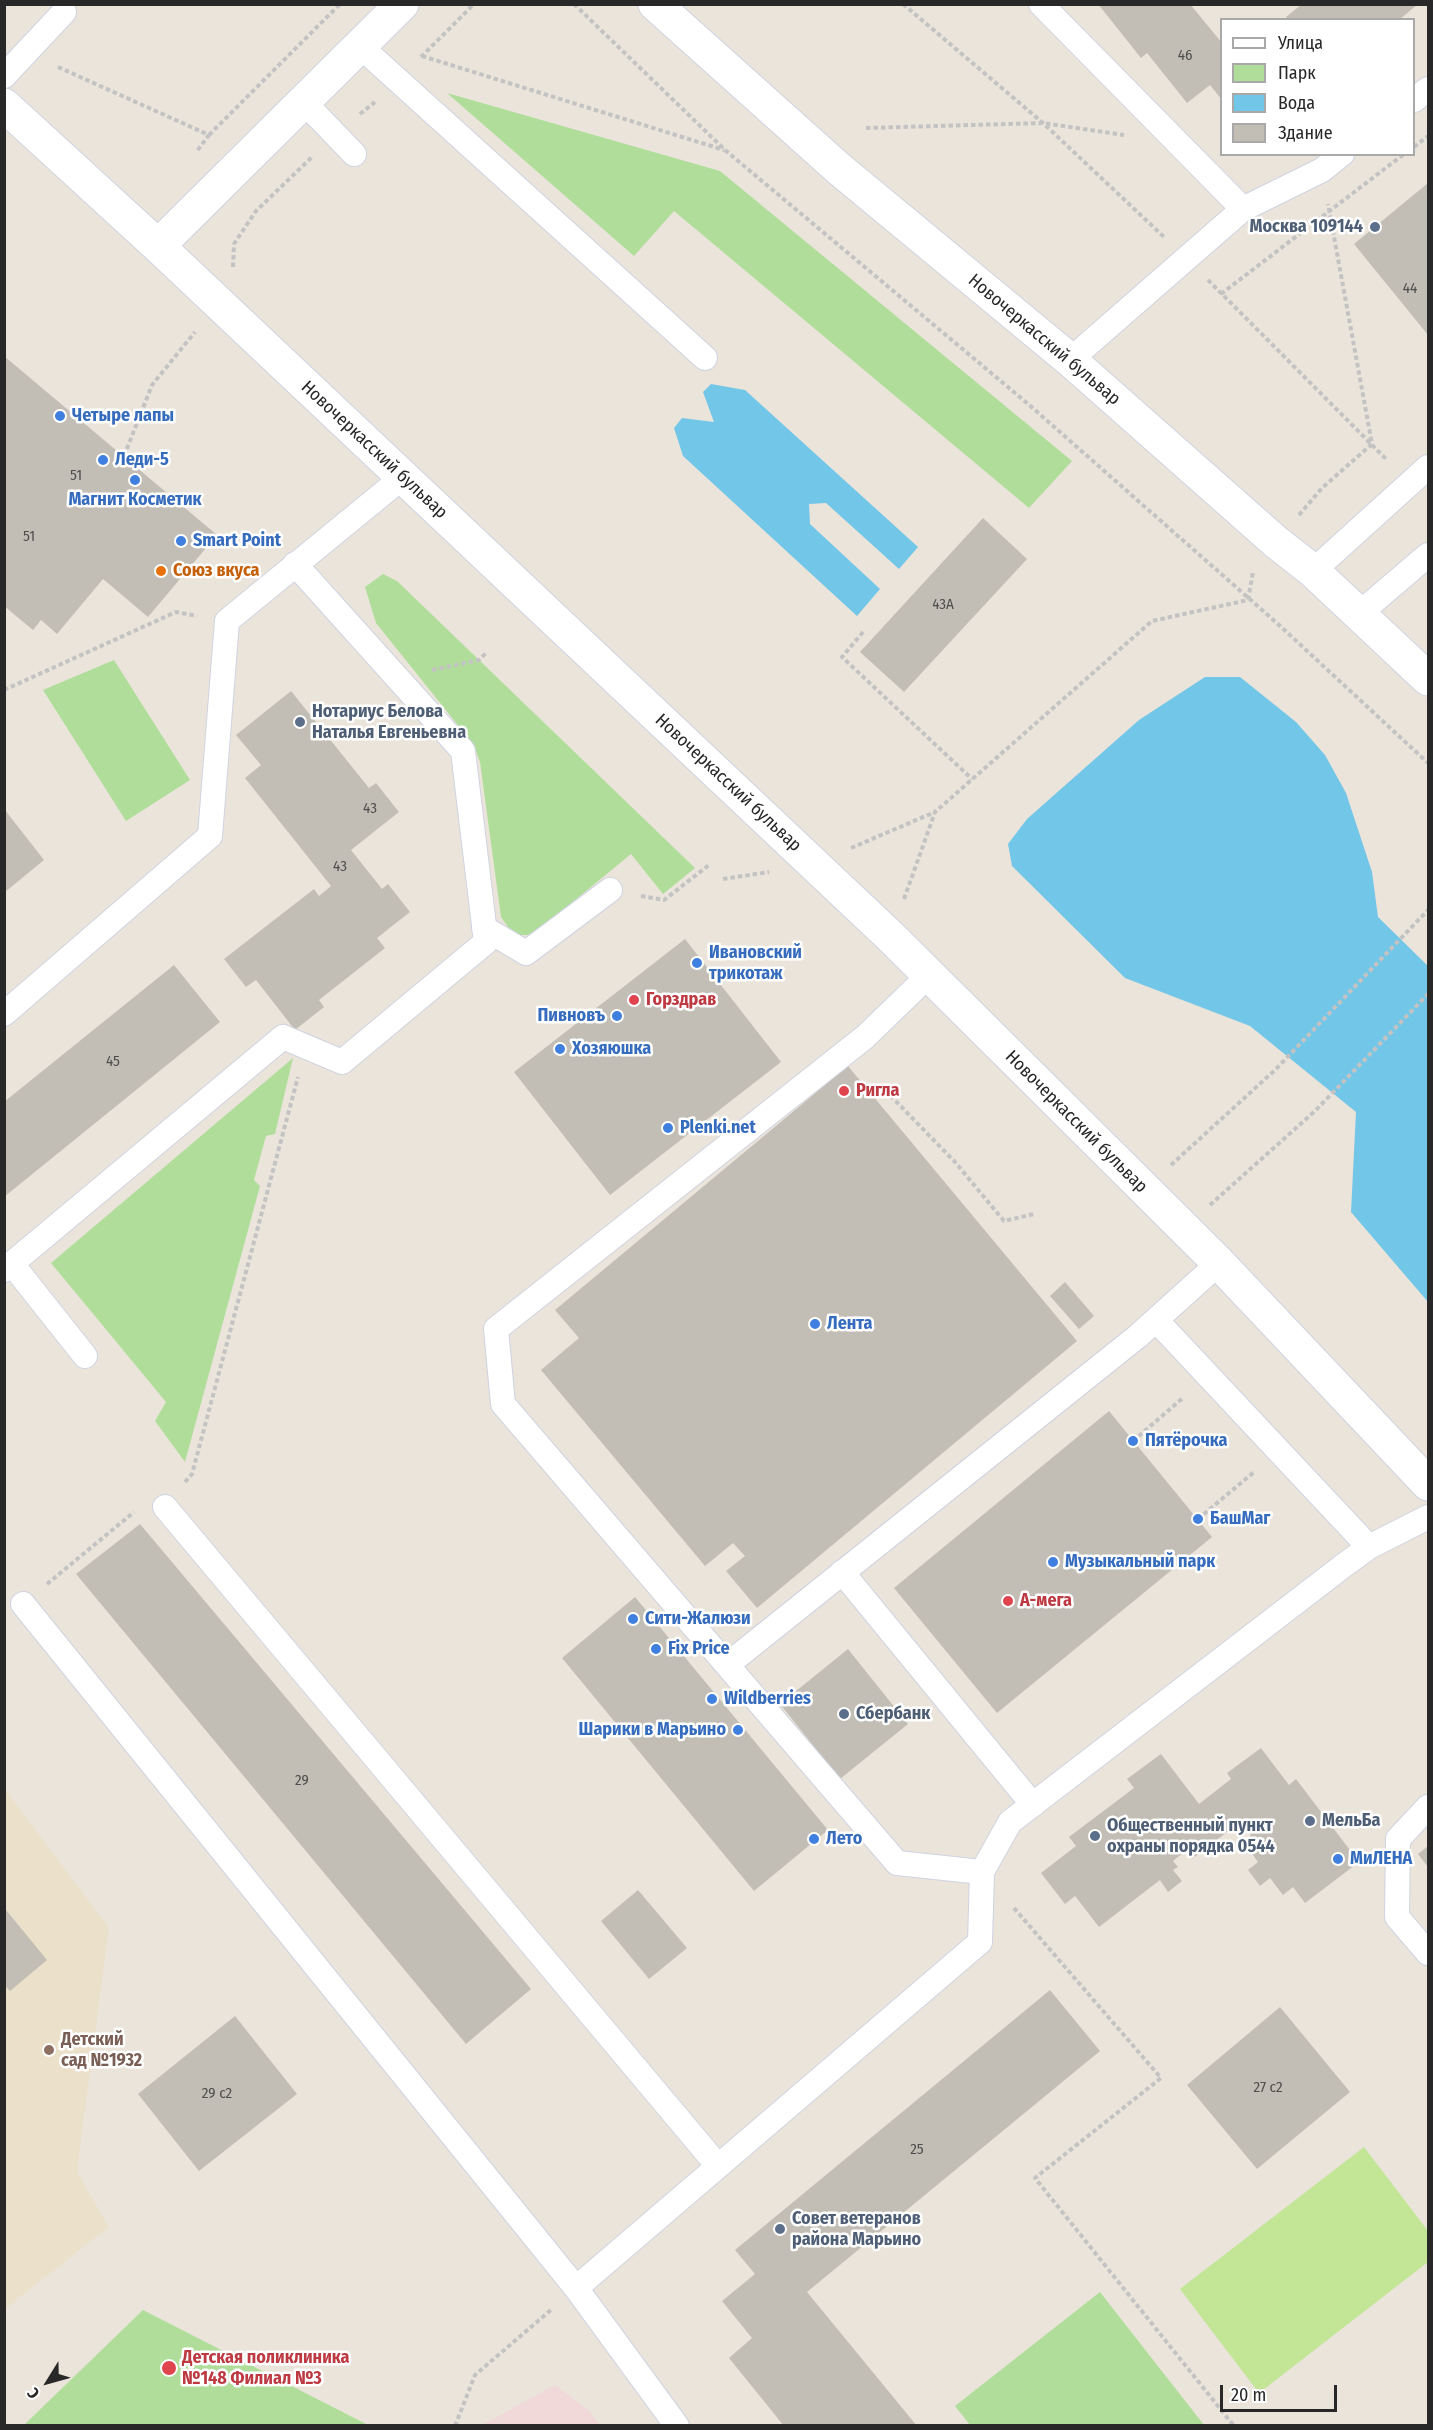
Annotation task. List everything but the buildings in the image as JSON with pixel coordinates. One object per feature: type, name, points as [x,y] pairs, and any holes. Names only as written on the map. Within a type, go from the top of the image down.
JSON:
[{"type":"street","points":[[158,246],[402,4]]},
{"type":"street","name":"Новочеркасский бульвар","points":[[655,4],[838,168],[1070,360],[1276,542],[1313,571],[1428,679]]},
{"type":"street","name":"Новочеркасский бульвар","points":[[4,105],[219,303],[891,937],[1219,1263],[1428,1484]]},
{"type":"lane","points":[[1041,4],[1243,209]]},
{"type":"lane","points":[[4,76],[64,12]]},
{"type":"lane","points":[[360,46],[705,358]]},
{"type":"lane","points":[[1415,99],[1428,89]]},
{"type":"lane","points":[[303,101],[354,154]]},
{"type":"lane","points":[[1070,360],[1243,209],[1322,170],[1340,156]]},
{"type":"lane","points":[[1313,571],[1428,467]]},
{"type":"lane","points":[[4,1014],[210,836],[227,621],[404,477]]},
{"type":"lane","points":[[1360,614],[1428,555]]},
{"type":"lane","points":[[85,1356],[8,1267],[283,1037],[342,1062],[486,942],[464,751],[295,564]]},
{"type":"lane","points":[[484,928],[526,953],[610,890]]},
{"type":"lane","points":[[928,976],[866,1037],[496,1329],[503,1404],[897,1863],[982,1872]]},
{"type":"lane","points":[[727,1665],[1156,1320],[1219,1263]]},
{"type":"lane","points":[[1156,1320],[1369,1547]]},
{"type":"lane","points":[[165,1507],[718,2166]]},
{"type":"lane","points":[[576,2288],[980,1942],[982,1872],[1010,1822],[1369,1547],[1428,1517]]},
{"type":"lane","points":[[842,1572],[1033,1805]]},
{"type":"lane","points":[[23,1604],[576,2288],[677,2426]]},
{"type":"lane","points":[[1428,1807],[1398,1839],[1397,1917],[1428,1953]]},
{"type":"path","points":[[197,151],[209,135],[340,4]]},
{"type":"path","points":[[124,456],[152,385],[232,288],[234,244],[256,211],[335,135],[398,82],[474,4]]},
{"type":"path","points":[[574,4],[725,150],[1027,403],[1248,600],[1278,624],[1428,763]]},
{"type":"path","points":[[27,52],[209,135]]},
{"type":"path","points":[[422,56],[725,150]]},
{"type":"path","points":[[866,128],[1043,123],[1178,143]]},
{"type":"path","points":[[1415,146],[1428,136]]},
{"type":"path","points":[[1221,294],[1401,156]]},
{"type":"path","points":[[1248,600],[1253,569],[1322,488],[1372,444],[1322,170]]},
{"type":"path","points":[[891,937],[935,812],[1152,621],[1248,600]]},
{"type":"path","points":[[4,690],[176,612],[227,621]]},
{"type":"path","points":[[863,632],[842,657],[972,780]]},
{"type":"path","points":[[400,682],[417,673],[479,660],[486,653]]},
{"type":"path","points":[[610,890],[664,900],[709,865]]},
{"type":"path","points":[[1144,1190],[1275,1070],[1428,910]]},
{"type":"path","points":[[1183,1229],[1316,1110],[1428,994]]},
{"type":"path","points":[[23,1604],[145,1502],[165,1507],[192,1474],[307,1047]]},
{"type":"path","points":[[874,1098],[884,1089],[955,1162],[1004,1221],[1034,1214]]},
{"type":"path","points":[[1133,1441],[1189,1392]]},
{"type":"path","points":[[1198,1519],[1257,1470]]},
{"type":"path","points":[[982,1872],[1161,2078],[1035,2178],[1234,2426]]},
{"type":"path","points":[[455,2426],[475,2375],[576,2288]]},
{"type":"shaded area","name":"Детский сад №1932","points":[[5,1789],[109,1928],[77,2172],[109,2227],[5,2309]]},
{"type":"shaded area","points":[[555,2385],[588,2410],[600,2425],[482,2425]]},
{"type":"green space","points":[[447,93],[720,171],[1072,461],[1029,508],[674,211],[634,256]]},
{"type":"green space","points":[[383,574],[397,581],[695,868],[663,894],[631,854],[540,929],[528,935],[517,935],[508,927],[501,917],[480,762],[473,744],[376,623],[365,587]]},
{"type":"green space","points":[[114,660],[190,780],[126,821],[43,690]]},
{"type":"green space","points":[[293,1058],[275,1134],[266,1136],[254,1180],[260,1186],[185,1462],[155,1421],[166,1402],[51,1263]]},
{"type":"green space","points":[[1364,2147],[1428,2231],[1428,2262],[1259,2393],[1180,2289]]},
{"type":"green space","points":[[1100,2292],[1204,2425],[970,2425],[955,2406]]},
{"type":"green space","name":"Детская поликлиника №148 Филиал №3","points":[[143,2310],[368,2425],[24,2425]]},
{"type":"water","points":[[711,384],[745,390],[918,547],[899,569],[826,503],[809,504],[810,524],[880,589],[857,616],[683,456],[674,428],[682,418],[714,422],[703,392]]},
{"type":"water","points":[[1205,677],[1240,677],[1296,722],[1325,755],[1346,793],[1372,872],[1378,917],[1428,966],[1428,1302],[1351,1212],[1356,1112],[1250,1026],[1125,978],[1012,866],[1008,844],[1027,819],[1139,720]]},
{"type":"place","name":"Москва 109144","points":[[1375,227]]},
{"type":"place","name":"Четыре лапы","points":[[60,416]]},
{"type":"place","name":"Леди-5","points":[[103,460]]},
{"type":"place","name":"Магнит Косметик","points":[[135,480]]},
{"type":"place","name":"Smart Point","points":[[181,541]]},
{"type":"place","name":"Союз вкуса","points":[[161,571]]},
{"type":"place","name":"Нотариус Белова Наталья Евгеньевна","points":[[300,722]]},
{"type":"place","name":"Ивановский трикотаж","points":[[697,963]]},
{"type":"place","name":"Горздрав","points":[[634,1000]]},
{"type":"place","name":"Пивновъ","points":[[617,1016]]},
{"type":"place","name":"Хозяюшка","points":[[560,1049]]},
{"type":"place","name":"Ригла","points":[[844,1091]]},
{"type":"place","name":"Plenki.net","points":[[668,1128]]},
{"type":"place","name":"Лента","points":[[815,1324]]},
{"type":"place","name":"Пятёрочка","points":[[1133,1441]]},
{"type":"place","name":"БашМаг","points":[[1198,1519]]},
{"type":"place","name":"Музыкальный парк","points":[[1053,1562]]},
{"type":"place","name":"А-мега","points":[[1008,1601]]},
{"type":"place","name":"Сити-Жалюзи","points":[[633,1619]]},
{"type":"place","name":"Fix Price","points":[[656,1649]]},
{"type":"place","name":"Wildberries","points":[[712,1699]]},
{"type":"place","name":"Сбербанк","points":[[844,1714]]},
{"type":"place","name":"Шарики в Марьино","points":[[738,1730]]},
{"type":"place","name":"МельБа","points":[[1310,1821]]},
{"type":"place","name":"Общественный пункт охраны порядка 0544","points":[[1095,1836]]},
{"type":"place","name":"Лето","points":[[814,1839]]},
{"type":"place","name":"МиЛЕНА","points":[[1338,1859]]},
{"type":"place","name":"Детский сад №1932","points":[[49,2050]]},
{"type":"place","name":"Совет ветеранов района Марьино","points":[[780,2229]]},
{"type":"place","name":"Детская поликлиника №148 Филиал №3","points":[[169,2368]]}]
